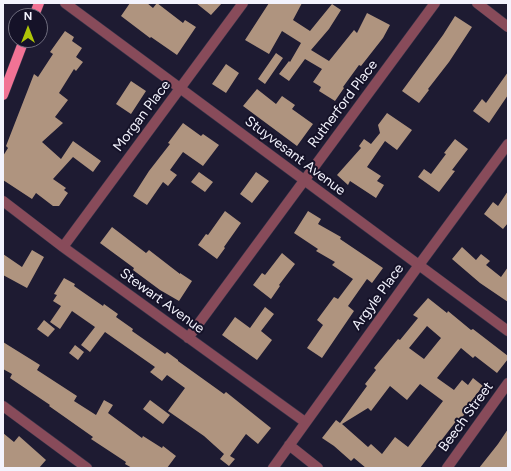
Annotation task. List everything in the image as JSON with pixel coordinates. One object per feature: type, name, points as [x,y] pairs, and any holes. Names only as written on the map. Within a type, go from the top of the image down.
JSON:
[{"type":"main road","points":[[3,95],[21,48]]},
{"type":"street","name":"Stuyvesant Avenue","points":[[65,3],[508,331]]},
{"type":"street","name":"Morgan Place","points":[[62,247],[243,3]]},
{"type":"street","name":"Rutherford Place","points":[[188,338],[435,3]]},
{"type":"street","points":[[477,3],[508,27]]},
{"type":"street","name":"Argyle Place","points":[[273,468],[418,265],[508,144]]},
{"type":"street","name":"Stewart Avenue","points":[[3,201],[62,247],[305,422]]},
{"type":"street","name":"Beech Street","points":[[447,468],[508,383]]},
{"type":"street","points":[[3,406],[87,468]]},
{"type":"street","points":[[289,445],[318,468]]},
{"type":"building","points":[[130,3],[147,3],[153,8],[157,3],[183,23],[185,20],[196,27],[177,55],[151,37],[150,38],[121,16]]},
{"type":"building","points":[[196,3],[222,3],[211,15]]},
{"type":"building","points":[[269,3],[302,3],[293,20],[310,31],[332,4],[341,10],[329,29],[311,50],[329,61],[354,30],[357,33],[367,13],[390,25],[383,38],[361,66],[359,65],[335,101],[319,91],[321,87],[313,82],[322,69],[305,59],[289,81],[279,74],[289,61],[290,62],[301,43],[282,31],[269,54],[245,40]]},
{"type":"building","points":[[455,16],[472,27],[419,103],[402,91]]},
{"type":"building","points":[[65,31],[74,37],[72,41],[82,48],[76,57],[83,62],[76,71],[74,69],[59,93],[68,100],[55,117],[63,123],[42,142],[61,159],[73,141],[101,161],[93,172],[73,157],[53,179],[66,188],[64,190],[68,193],[59,206],[53,206],[36,193],[32,199],[3,180],[3,156],[8,148],[6,146],[34,74],[38,77],[53,54],[50,52]]},
{"type":"building","points":[[276,53],[283,58],[265,84],[258,79]]},
{"type":"building","points":[[226,64],[239,73],[226,93],[212,84]]},
{"type":"building","points":[[508,72],[508,95],[489,123],[473,111],[482,99],[486,103]]},
{"type":"building","points":[[131,81],[146,91],[131,114],[116,104]]},
{"type":"building","points":[[257,89],[276,104],[282,96],[295,105],[292,109],[313,124],[297,146],[243,106]]},
{"type":"building","points":[[387,113],[412,130],[397,150],[385,141],[367,167],[381,176],[377,181],[384,185],[376,198],[350,181],[348,185],[337,175],[361,148],[359,146],[364,139],[371,144],[380,133],[378,125]]},
{"type":"building","points":[[183,123],[201,136],[203,134],[219,145],[203,166],[183,152],[170,170],[177,175],[168,186],[163,182],[147,205],[133,196]]},
{"type":"building","points":[[455,139],[468,149],[452,170],[455,171],[439,192],[418,177],[424,169],[431,174]]},
{"type":"building","points":[[199,172],[213,182],[205,192],[191,182]]},
{"type":"building","points":[[256,172],[269,181],[252,203],[240,194]]},
{"type":"building","points":[[508,191],[508,223],[503,229],[484,214],[493,202],[498,206]]},
{"type":"building","points":[[225,211],[241,223],[217,259],[198,245],[206,234],[208,235]]},
{"type":"building","points":[[308,211],[321,219],[318,224],[341,237],[340,239],[383,268],[372,283],[367,279],[348,306],[354,311],[322,358],[307,348],[323,325],[317,320],[334,297],[338,299],[353,279],[332,265],[335,262],[316,251],[318,249],[294,233]]},
{"type":"building","points":[[112,227],[146,253],[149,250],[180,274],[192,281],[179,301],[160,290],[133,270],[134,268],[100,243]]},
{"type":"building","points":[[462,247],[476,260],[481,254],[490,261],[486,265],[501,277],[508,267],[508,302],[480,283],[452,259]]},
{"type":"building","points":[[32,250],[44,257],[27,288],[3,275],[3,254],[22,267]]},
{"type":"building","points":[[282,253],[295,264],[279,285],[280,286],[271,299],[253,285],[262,273],[265,275]]},
{"type":"building","points":[[64,278],[75,284],[74,286],[103,306],[104,304],[118,314],[116,317],[133,329],[132,331],[165,354],[167,352],[224,394],[226,392],[271,428],[258,444],[246,434],[230,456],[235,459],[229,466],[220,459],[224,454],[204,436],[168,411],[185,388],[167,375],[162,381],[150,372],[155,367],[105,332],[90,352],[81,345],[95,327],[72,311],[60,329],[50,322],[61,306],[53,301],[57,295],[54,294]]},
{"type":"building","points":[[428,298],[447,313],[448,311],[471,330],[473,329],[508,356],[508,359],[497,373],[475,356],[473,358],[461,348],[437,378],[454,390],[462,380],[468,385],[473,378],[483,386],[466,408],[468,409],[459,422],[457,420],[420,468],[366,468],[354,458],[351,461],[322,438],[336,420],[340,423],[367,386],[365,384],[376,370],[374,368],[418,318],[413,315]],"holes":[[[427,326],[441,338],[424,359],[409,348]],[[420,384],[443,401],[408,447],[395,437],[382,454],[371,444],[368,447],[342,424],[368,408],[371,411],[390,386],[407,400]]]},
{"type":"building","points":[[265,307],[274,314],[261,331],[272,340],[257,360],[222,335],[235,317],[250,328]]},
{"type":"building","points":[[44,320],[55,329],[48,337],[37,329]]},
{"type":"building","points":[[3,342],[40,365],[37,370],[77,396],[74,401],[96,415],[104,400],[113,405],[108,413],[142,438],[143,436],[162,448],[163,446],[176,456],[167,468],[132,468],[125,464],[126,462],[91,439],[93,437],[10,378],[12,374],[3,369]]},
{"type":"building","points":[[75,345],[84,352],[78,360],[69,353]]},
{"type":"building","points":[[150,400],[170,415],[163,424],[143,409]]},
{"type":"building","points":[[508,429],[508,468],[479,468],[498,444]]},
{"type":"building","points":[[3,433],[14,442],[19,436],[46,460],[39,468],[3,468]]}]
